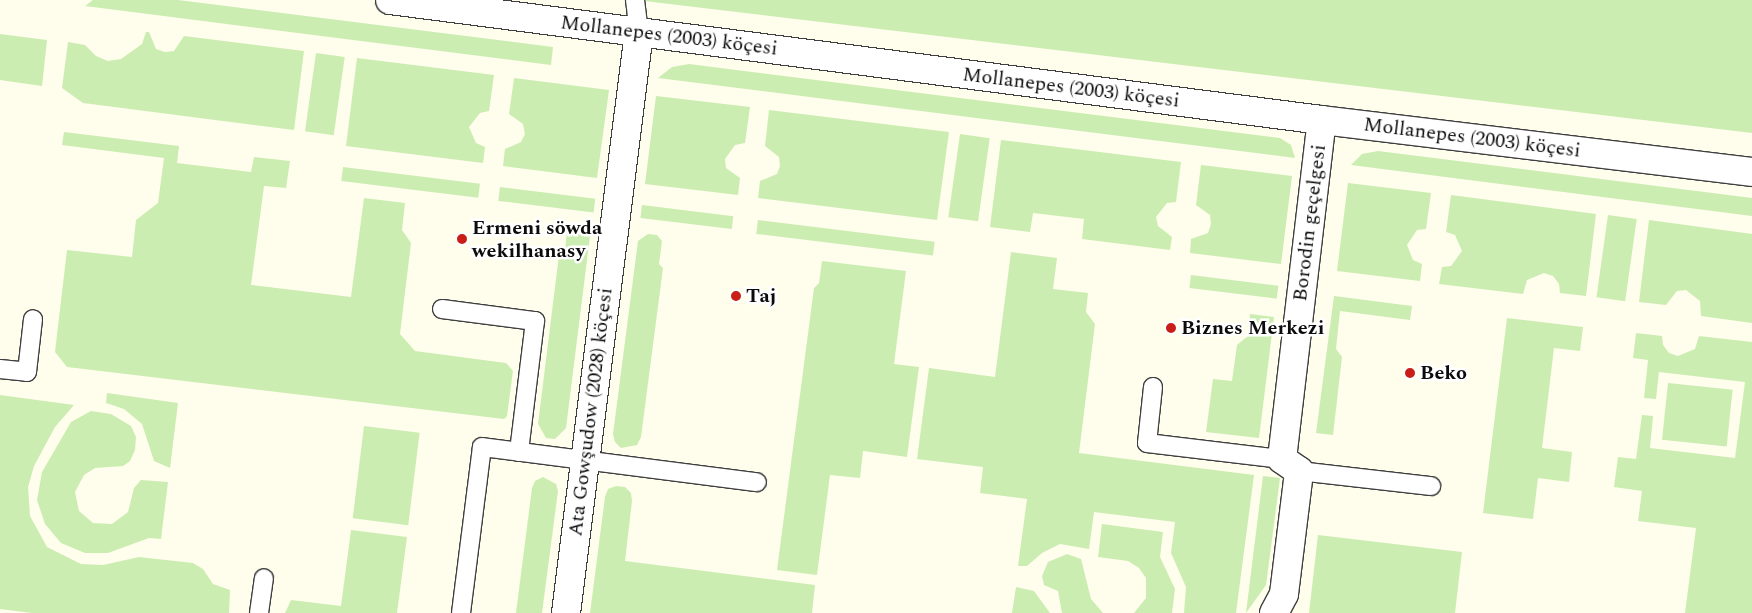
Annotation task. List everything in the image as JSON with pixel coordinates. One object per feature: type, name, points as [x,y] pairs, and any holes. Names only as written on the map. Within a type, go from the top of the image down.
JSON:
[{"type":"street","name":"Mollanepes (2003) köçesi","points":[[390,0],[1322,120],[1752,172]]},
{"type":"street","name":"Ata Gowşudow (2028) köçesi","points":[[566,613],[639,32]]},
{"type":"street","name":"Borodin geçelgesi","points":[[1274,613],[1284,594],[1290,465],[1322,120]]},
{"type":"lane","points":[[635,0],[639,32]]},
{"type":"lane","points":[[442,309],[536,321],[519,452]]},
{"type":"lane","points":[[0,369],[26,372],[33,319]]},
{"type":"lane","points":[[1153,387],[1147,443],[1430,486]]},
{"type":"lane","points":[[461,613],[482,447],[757,482]]},
{"type":"lane","points":[[259,613],[264,578]]},
{"type":"green space","points":[[93,0],[178,0],[553,47],[551,65],[85,6]]},
{"type":"green space","points":[[636,0],[1752,0],[1752,133]]},
{"type":"green space","points":[[146,32],[149,32],[156,49],[165,52],[174,51],[184,36],[304,51],[294,130],[83,103],[62,88],[68,42],[85,45],[96,56],[108,61],[121,59],[142,44]]},
{"type":"green space","points":[[0,34],[47,40],[42,86],[0,80]]},
{"type":"green space","points":[[316,53],[345,57],[334,135],[305,131]]},
{"type":"green space","points":[[357,58],[494,75],[489,111],[480,113],[469,127],[476,143],[485,147],[483,163],[346,146]]},
{"type":"green space","points":[[689,64],[1280,138],[1291,145],[1295,158],[658,78],[672,67]]},
{"type":"green space","points":[[514,78],[609,90],[597,178],[503,166],[505,149],[521,142],[525,134],[523,124],[509,114]]},
{"type":"green space","points":[[656,96],[750,107],[745,143],[735,145],[725,159],[726,168],[740,178],[738,195],[645,184]]},
{"type":"green space","points":[[769,110],[949,132],[937,220],[758,198],[760,181],[777,174],[780,166],[779,157],[765,146]]},
{"type":"green space","points":[[64,132],[179,146],[177,163],[251,172],[254,157],[290,161],[286,188],[264,186],[251,285],[351,297],[364,198],[405,203],[402,230],[411,243],[400,334],[415,351],[506,363],[513,371],[507,416],[504,419],[67,367],[55,352],[67,250],[132,257],[136,220],[158,203],[164,158],[62,145]]},
{"type":"green space","points":[[960,134],[990,138],[978,221],[948,217]]},
{"type":"green space","points":[[1001,140],[1181,162],[1176,202],[1167,203],[1156,217],[1158,226],[1172,237],[1170,250],[1082,239],[1084,219],[1033,213],[1030,232],[990,227]]},
{"type":"green space","points":[[1378,151],[1752,198],[1752,216],[1351,165],[1362,154]]},
{"type":"green space","points":[[1201,165],[1292,176],[1281,264],[1190,253],[1191,239],[1208,233],[1211,224],[1210,215],[1196,205]]},
{"type":"green space","points":[[343,167],[480,184],[478,198],[341,181]]},
{"type":"green space","points":[[1348,183],[1431,193],[1426,229],[1417,230],[1407,245],[1413,260],[1422,264],[1420,281],[1337,271]]},
{"type":"green space","points":[[500,187],[595,199],[594,213],[498,201]]},
{"type":"green space","points":[[1451,195],[1596,214],[1586,296],[1560,293],[1559,284],[1553,276],[1544,273],[1527,280],[1523,294],[1439,284],[1442,267],[1451,266],[1462,251],[1455,235],[1446,232]]},
{"type":"green space","points":[[642,205],[733,216],[732,229],[640,218]]},
{"type":"green space","points":[[1608,215],[1637,219],[1625,301],[1596,297]]},
{"type":"green space","points":[[758,220],[935,242],[933,256],[756,234]]},
{"type":"green space","points":[[1649,220],[1752,234],[1752,323],[1701,316],[1700,301],[1686,290],[1677,291],[1666,305],[1639,302]]},
{"type":"green space","points":[[574,224],[582,225],[590,236],[566,428],[555,439],[546,438],[538,424],[559,255],[565,252],[567,229]]},
{"type":"green space","points":[[648,234],[657,235],[662,241],[659,264],[663,268],[641,437],[637,445],[621,448],[615,442],[613,434],[638,241]]},
{"type":"green space","points":[[1011,252],[1057,258],[1053,289],[1088,293],[1086,312],[1095,324],[1079,453],[1254,475],[1236,613],[1184,613],[1186,587],[1171,553],[1175,522],[1094,512],[1089,549],[1060,544],[1042,553],[1027,566],[1018,566],[1027,499],[980,493],[983,467],[917,459],[929,368],[995,377]]},
{"type":"green space","points":[[822,261],[906,271],[894,364],[919,367],[907,457],[863,451],[860,478],[830,475],[817,575],[777,570],[814,288],[819,283]]},
{"type":"green space","points":[[1191,275],[1278,286],[1277,299],[1189,288]]},
{"type":"green space","points":[[1334,296],[1412,306],[1410,320],[1340,311],[1336,349],[1342,357],[1333,435],[1316,433]]},
{"type":"green space","points":[[1250,314],[1274,317],[1259,438],[1206,432],[1213,379],[1232,381],[1237,345],[1248,336]]},
{"type":"green space","points":[[1507,318],[1583,327],[1580,351],[1554,348],[1542,448],[1572,452],[1569,482],[1538,478],[1533,519],[1483,513]]},
{"type":"green space","points":[[1636,333],[1662,336],[1663,345],[1669,353],[1678,356],[1695,349],[1699,336],[1752,342],[1752,613],[1685,613],[1696,528],[1638,521],[1642,491],[1614,487],[1618,457],[1636,459],[1642,415],[1653,416],[1650,448],[1735,458],[1745,382],[1659,372],[1656,399],[1644,398],[1648,360],[1633,358]]},
{"type":"green space","points":[[1668,383],[1733,390],[1727,446],[1662,440]]},
{"type":"green space","points":[[107,393],[178,403],[170,468],[154,461],[142,424],[124,409],[106,403]]},
{"type":"green space","points":[[0,395],[74,405],[55,427],[34,466],[28,487],[30,516],[47,547],[81,564],[103,565],[139,557],[193,563],[203,569],[213,584],[230,590],[229,613],[32,613],[0,609]]},
{"type":"green space","points":[[91,411],[111,414],[131,426],[136,437],[135,450],[130,461],[123,466],[95,468],[84,475],[75,492],[79,511],[93,523],[112,524],[128,512],[134,488],[141,480],[168,482],[161,539],[149,538],[108,553],[85,553],[61,543],[45,524],[37,500],[42,472],[71,422]]},
{"type":"green space","points":[[364,426],[420,433],[408,525],[353,518]]},
{"type":"green space","points":[[1263,476],[1280,478],[1266,585],[1246,613]]},
{"type":"green space","points":[[543,477],[556,484],[558,491],[542,613],[516,613],[532,488],[535,481]]},
{"type":"green space","points":[[616,486],[625,487],[631,493],[632,501],[625,561],[815,585],[812,613],[590,613],[605,497],[608,489]]},
{"type":"green space","points":[[1102,524],[1163,532],[1160,557],[1175,589],[1172,613],[1134,613],[1146,598],[1146,578],[1139,568],[1128,561],[1098,557]]},
{"type":"green space","points":[[351,530],[407,537],[397,613],[285,613],[291,600],[341,606]]},
{"type":"green space","points":[[1318,535],[1462,552],[1455,613],[1309,613]]},
{"type":"green space","points":[[1067,554],[1081,559],[1091,599],[1103,613],[1062,613],[1058,591],[1044,585],[1042,576],[1048,562]]},
{"type":"green space","points":[[1016,587],[1034,591],[1050,613],[1012,613]]},
{"type":"place","name":"Ermeni söwda wekilhanasy","points":[[462,239]]},
{"type":"place","name":"Taj","points":[[736,296]]},
{"type":"place","name":"Biznes Merkezi","points":[[1171,328]]},
{"type":"place","name":"Beko","points":[[1410,373]]}]
